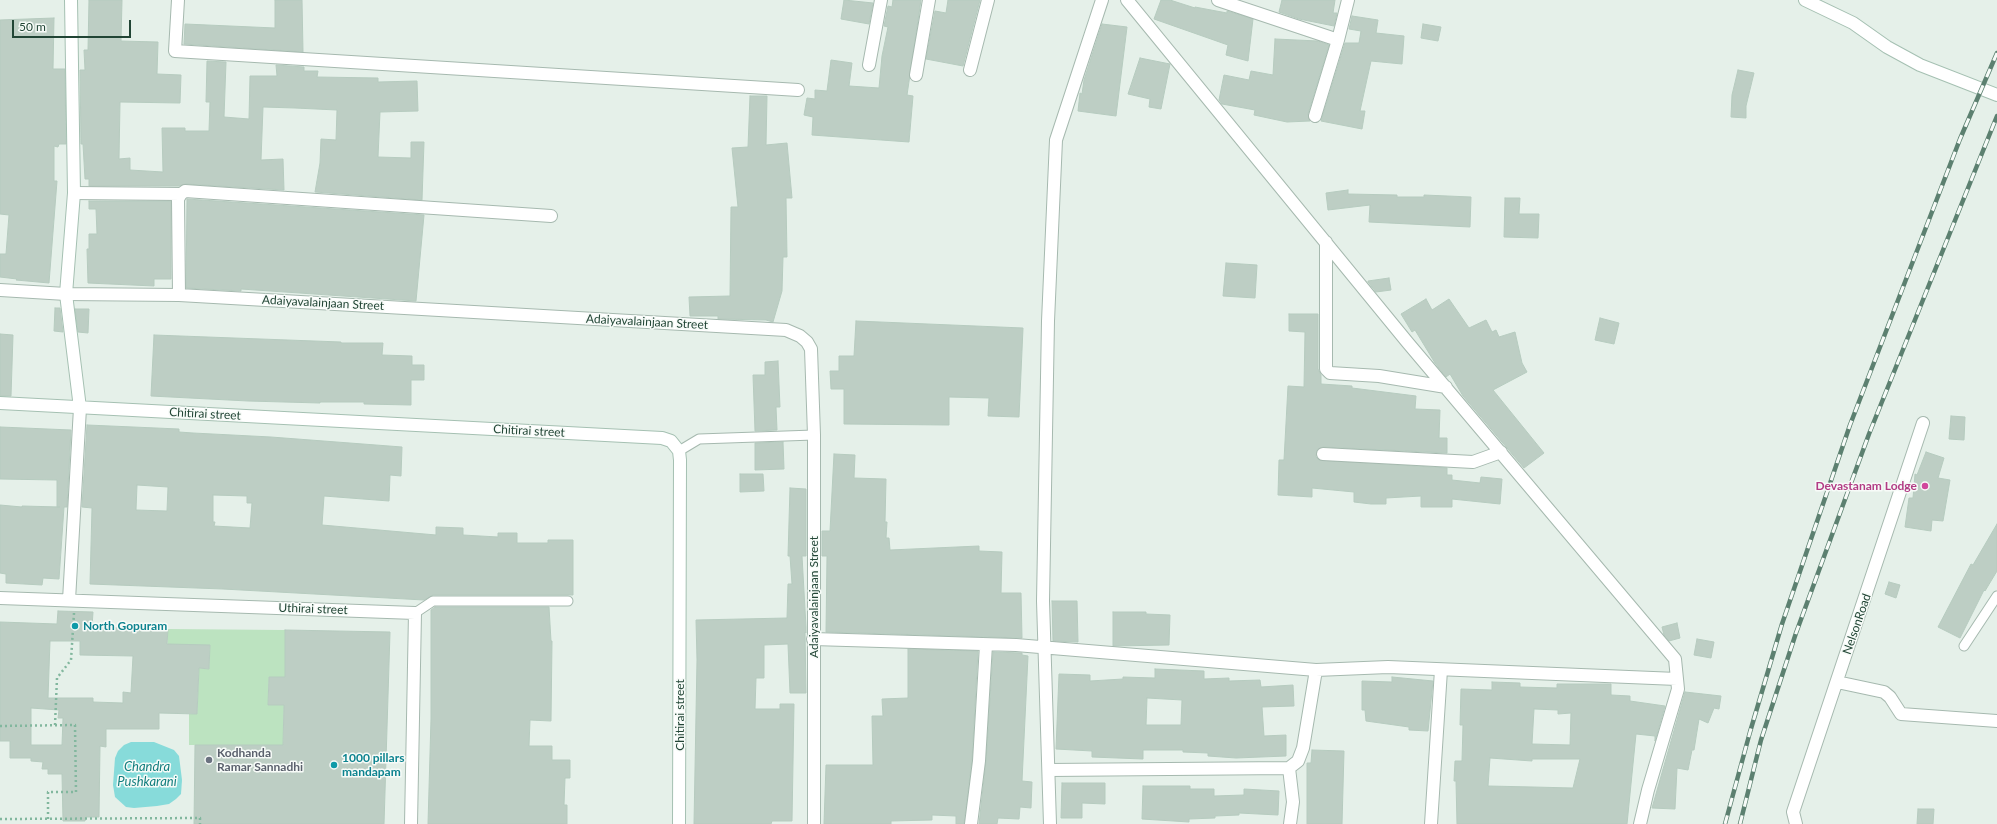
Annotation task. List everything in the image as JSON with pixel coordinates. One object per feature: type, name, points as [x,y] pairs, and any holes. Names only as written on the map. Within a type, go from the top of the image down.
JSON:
[{"type":"street","points":[[71,0],[74,193],[66,294],[80,408],[72,600]]},
{"type":"street","points":[[178,0],[175,51],[798,90]]},
{"type":"street","points":[[869,65],[881,0]]},
{"type":"street","points":[[916,75],[929,0]]},
{"type":"street","points":[[970,70],[988,0]]},
{"type":"street","points":[[1050,824],[1043,601],[1048,329],[1056,140],[1102,0]]},
{"type":"street","points":[[1127,0],[1446,387],[1674,659],[1678,690],[1648,790],[1640,824]]},
{"type":"street","points":[[1218,0],[1338,40]]},
{"type":"street","points":[[1315,116],[1338,40],[1348,0]]},
{"type":"street","points":[[1805,0],[1853,23],[1887,47],[1920,65],[1997,95]]},
{"type":"street","points":[[74,193],[180,194],[189,191],[551,216]]},
{"type":"street","points":[[179,295],[178,199],[180,194]]},
{"type":"street","points":[[1326,242],[1326,369],[1330,373],[1379,376],[1446,387]]},
{"type":"street","name":"Adaiyavalainjaan Street","points":[[0,290],[66,294],[179,295],[790,331],[804,339],[810,349],[814,435],[814,824]]},
{"type":"street","name":"Chitirai street","points":[[0,403],[662,438],[673,443],[679,451],[679,824]]},
{"type":"street","name":"NelsonRoad","points":[[1796,824],[1793,812],[1923,423]]},
{"type":"street","points":[[1323,454],[1473,462],[1500,452]]},
{"type":"street","name":"Uthirai street","points":[[0,598],[414,613]]},
{"type":"street","points":[[411,824],[414,613]]},
{"type":"street","points":[[813,639],[1045,647],[1316,670],[1388,667],[1677,679]]},
{"type":"street","points":[[971,824],[979,762],[986,645]]},
{"type":"street","points":[[1049,770],[1289,768],[1298,761],[1303,748],[1316,670]]},
{"type":"street","points":[[1430,824],[1441,670]]},
{"type":"street","points":[[1837,682],[1884,692],[1890,697],[1901,714],[1997,721]]},
{"type":"street","points":[[1289,768],[1293,802],[1290,824]]},
{"type":"lane","points":[[679,451],[699,439],[814,435]]},
{"type":"lane","points":[[1964,646],[1997,596]]},
{"type":"lane","points":[[414,613],[434,601],[568,601]]},
{"type":"path","points":[[55,726],[57,678],[72,660],[72,600]]},
{"type":"path","points":[[0,726],[75,726],[76,792],[48,792],[48,819]]},
{"type":"path","points":[[0,819],[200,818],[200,824]]},
{"type":"green space","points":[[168,629],[285,630],[285,677],[269,677],[268,705],[284,705],[281,824],[260,824],[260,745],[189,745],[189,714],[197,714],[199,668],[209,669],[210,645],[190,645],[167,656]]},
{"type":"water","name":"Chandra Pushkarani","points":[[131,742],[154,742],[174,750],[179,756],[182,780],[181,794],[169,804],[134,808],[126,807],[115,797],[113,785],[115,758],[118,751],[124,745]]},
{"type":"building","points":[[89,0],[122,0],[121,41],[158,42],[157,74],[181,75],[180,103],[120,102],[119,159],[130,158],[130,170],[163,172],[162,128],[185,128],[185,131],[209,131],[210,102],[206,102],[207,61],[226,62],[224,117],[249,119],[250,76],[277,76],[276,65],[304,67],[304,71],[318,71],[317,77],[378,78],[378,82],[417,81],[418,111],[380,112],[378,157],[411,158],[411,142],[424,142],[422,200],[315,192],[320,163],[321,139],[336,140],[337,110],[295,108],[263,107],[261,160],[283,159],[284,190],[186,184],[179,186],[89,186],[89,179],[85,179],[83,144],[81,144],[80,70],[85,70],[84,50],[88,50]]},
{"type":"building","points":[[275,0],[302,0],[303,52],[184,44],[185,24],[275,28]]},
{"type":"building","points":[[844,0],[873,3],[869,24],[841,19]]},
{"type":"building","points":[[893,0],[921,0],[907,95],[913,96],[909,142],[812,135],[813,117],[804,115],[807,98],[815,99],[815,90],[827,91],[831,60],[852,63],[849,86],[879,88],[882,56],[888,27],[884,26],[888,6],[892,7]]},
{"type":"building","points":[[948,0],[980,0],[963,66],[926,59],[935,11],[946,13]]},
{"type":"building","points":[[1161,0],[1170,0],[1195,8],[1227,13],[1227,11],[1253,19],[1248,61],[1226,55],[1228,45],[1154,19]]},
{"type":"building","points":[[1282,0],[1335,0],[1333,13],[1337,13],[1334,26],[1299,19],[1279,12]]},
{"type":"building","points":[[1352,16],[1378,20],[1376,33],[1404,36],[1402,64],[1371,61],[1360,111],[1365,111],[1362,129],[1321,121],[1345,43],[1359,43],[1361,31],[1349,29]]},
{"type":"building","points":[[54,18],[53,69],[65,69],[66,144],[59,144],[58,147],[54,146],[54,181],[57,181],[49,283],[0,277],[0,254],[6,254],[9,215],[0,214],[0,20]]},
{"type":"building","points":[[1102,24],[1127,27],[1116,116],[1078,111],[1080,93],[1082,94],[1084,80]]},
{"type":"building","points":[[1423,24],[1441,27],[1438,41],[1421,38]]},
{"type":"building","points":[[1275,39],[1318,41],[1329,45],[1308,114],[1310,121],[1287,122],[1254,115],[1255,110],[1222,104],[1219,100],[1224,75],[1249,80],[1251,71],[1273,75]]},
{"type":"building","points":[[1140,58],[1170,64],[1161,109],[1149,107],[1150,99],[1128,94]]},
{"type":"building","points":[[1738,70],[1754,73],[1746,106],[1746,118],[1731,117],[1732,95]]},
{"type":"building","points":[[750,96],[767,96],[766,145],[787,143],[792,198],[786,198],[787,257],[783,257],[782,291],[773,322],[766,320],[718,319],[718,316],[690,316],[689,297],[730,296],[731,207],[738,207],[732,148],[748,147]]},
{"type":"building","points":[[1348,190],[1348,194],[1397,195],[1397,197],[1424,197],[1424,195],[1471,197],[1470,227],[1369,222],[1370,205],[1328,210],[1326,193]]},
{"type":"building","points":[[1505,198],[1520,198],[1519,214],[1539,214],[1538,238],[1504,237]]},
{"type":"building","points":[[187,199],[424,215],[416,301],[241,289],[241,291],[186,288]]},
{"type":"building","points":[[89,201],[171,201],[171,279],[154,279],[154,286],[88,283],[87,249],[89,249],[89,234],[97,234],[96,209],[89,209]]},
{"type":"building","points":[[1226,263],[1257,265],[1255,298],[1223,296]]},
{"type":"building","points":[[1389,278],[1391,290],[1376,292],[1368,282],[1368,281]]},
{"type":"building","points":[[1426,299],[1432,310],[1449,299],[1469,328],[1486,320],[1492,332],[1496,330],[1499,337],[1515,332],[1522,363],[1527,372],[1493,390],[1544,453],[1524,468],[1463,396],[1450,374],[1446,377],[1435,363],[1415,330],[1412,332],[1401,314]]},
{"type":"building","points":[[55,308],[60,308],[63,332],[54,331]]},
{"type":"building","points":[[75,309],[89,309],[88,333],[78,332]]},
{"type":"building","points":[[1289,314],[1318,314],[1318,369],[1321,375],[1321,384],[1352,386],[1352,388],[1416,396],[1415,409],[1440,410],[1439,438],[1447,438],[1447,453],[1323,447],[1317,450],[1316,457],[1319,460],[1447,468],[1447,475],[1452,475],[1452,480],[1480,483],[1481,477],[1502,479],[1500,504],[1452,499],[1452,507],[1421,507],[1421,496],[1386,498],[1386,504],[1371,504],[1354,502],[1354,492],[1312,488],[1312,497],[1278,495],[1279,460],[1284,460],[1288,386],[1304,387],[1305,332],[1289,331]]},
{"type":"building","points":[[1600,318],[1619,323],[1614,344],[1595,340]]},
{"type":"building","points":[[856,321],[1023,328],[1019,417],[988,416],[989,398],[949,397],[949,425],[844,424],[844,389],[831,389],[830,371],[839,371],[839,356],[854,356]]},
{"type":"building","points":[[0,334],[13,335],[11,396],[0,396]]},
{"type":"building","points":[[154,335],[341,343],[383,343],[382,355],[412,356],[412,365],[424,365],[424,380],[411,380],[411,405],[364,404],[364,402],[320,403],[248,401],[151,396]]},
{"type":"building","points":[[778,361],[780,407],[776,407],[777,430],[755,431],[753,375],[765,375],[765,362]]},
{"type":"building","points":[[1951,416],[1965,417],[1964,440],[1949,439]]},
{"type":"building","points":[[87,425],[179,429],[179,432],[402,447],[401,476],[390,475],[389,501],[324,496],[322,525],[436,535],[436,527],[463,528],[463,535],[498,537],[498,533],[517,533],[517,543],[548,543],[548,540],[573,540],[573,595],[433,595],[424,600],[223,589],[90,584],[92,508],[82,507]],"holes":[[[137,485],[168,487],[167,511],[136,510]],[[213,495],[247,496],[247,503],[252,503],[250,528],[214,526]]]},
{"type":"building","points":[[0,427],[71,430],[67,507],[64,507],[59,579],[43,578],[42,585],[6,583],[6,574],[0,573],[0,505],[22,507],[57,507],[57,480],[0,479]]},
{"type":"building","points":[[783,442],[784,469],[755,470],[755,443]]},
{"type":"building","points":[[1926,452],[1944,458],[1938,478],[1950,480],[1943,521],[1932,520],[1931,531],[1905,527],[1909,498],[1913,498],[1915,474],[1917,475]]},
{"type":"building","points":[[834,454],[855,455],[854,478],[886,479],[885,522],[887,522],[886,538],[889,538],[890,550],[979,546],[979,551],[1002,552],[1001,593],[1021,593],[1022,638],[826,632],[827,556],[822,556],[822,531],[830,531]]},
{"type":"building","points":[[740,474],[763,474],[764,491],[740,492]]},
{"type":"building","points":[[790,488],[806,489],[806,556],[802,556],[806,627],[806,693],[790,693],[788,644],[764,645],[764,678],[756,678],[755,709],[780,709],[780,704],[794,704],[792,821],[772,821],[771,824],[694,824],[697,660],[696,620],[787,618],[788,584],[792,584],[790,556],[788,556]]},
{"type":"building","points":[[1997,524],[1997,571],[1985,591],[1984,590],[1960,638],[1938,627],[1971,564],[1973,565]]},
{"type":"building","points":[[1889,582],[1900,585],[1896,598],[1885,594]]},
{"type":"building","points":[[1052,601],[1077,601],[1078,642],[1053,641]]},
{"type":"building","points":[[435,607],[549,607],[552,641],[551,721],[530,720],[529,746],[552,746],[552,760],[570,760],[570,778],[565,778],[564,805],[567,805],[567,824],[428,824],[431,719],[431,610]]},
{"type":"building","points":[[58,611],[93,612],[92,627],[168,629],[167,644],[210,645],[209,669],[199,668],[197,714],[159,713],[159,729],[106,729],[106,747],[100,746],[99,817],[86,817],[85,821],[63,821],[62,774],[48,774],[48,769],[42,769],[43,762],[31,761],[31,758],[10,758],[10,741],[0,741],[0,622],[57,624]],"holes":[[[50,641],[80,641],[80,655],[133,656],[131,693],[123,692],[123,703],[93,702],[93,698],[48,698]],[[31,708],[59,710],[58,718],[63,718],[62,745],[31,745]]]},
{"type":"building","points":[[1113,612],[1146,612],[1146,614],[1170,615],[1169,645],[1113,646]]},
{"type":"building","points":[[1677,623],[1680,638],[1669,641],[1664,635],[1662,627]]},
{"type":"building","name":"1000 pillars mandapam","points":[[285,630],[390,632],[384,824],[194,824],[195,745],[283,745],[284,705],[268,705],[269,677],[285,677]]},
{"type":"building","points":[[1697,639],[1714,642],[1711,658],[1694,655]]},
{"type":"building","points":[[908,649],[978,651],[972,760],[964,824],[956,824],[956,816],[932,815],[932,820],[891,821],[891,824],[824,824],[826,765],[873,765],[872,716],[883,716],[882,699],[908,698]]},
{"type":"building","points":[[993,652],[1022,653],[1022,655],[1028,656],[1022,781],[1032,782],[1031,808],[1020,807],[1019,819],[998,818],[997,824],[979,824],[986,761]]},
{"type":"building","points":[[1155,669],[1204,671],[1204,679],[1229,678],[1229,681],[1260,680],[1261,687],[1293,685],[1294,706],[1262,707],[1264,736],[1286,735],[1286,756],[1236,758],[1208,756],[1208,753],[1183,752],[1183,750],[1143,750],[1143,759],[1092,757],[1092,751],[1056,749],[1059,674],[1090,675],[1090,681],[1123,679],[1123,677],[1155,678]],"holes":[[[1147,698],[1182,700],[1181,725],[1146,725]]]},
{"type":"building","points":[[1392,677],[1433,681],[1428,731],[1409,730],[1409,727],[1366,721],[1365,710],[1362,710],[1362,681],[1392,682]]},
{"type":"building","points":[[1492,682],[1520,683],[1520,687],[1557,688],[1557,684],[1611,684],[1611,695],[1630,696],[1630,701],[1665,706],[1655,741],[1655,736],[1636,734],[1627,824],[1457,824],[1456,781],[1454,781],[1455,761],[1462,761],[1463,725],[1460,725],[1461,689],[1492,690]],"holes":[[[1534,709],[1558,710],[1558,714],[1571,713],[1570,745],[1532,744]],[[1490,758],[1532,761],[1532,759],[1580,759],[1573,788],[1488,786]]]},
{"type":"building","points":[[1685,692],[1721,696],[1719,709],[1714,708],[1708,723],[1699,719],[1694,750],[1692,750],[1688,770],[1677,768],[1675,809],[1652,808]]},
{"type":"building","points":[[1312,750],[1344,751],[1342,824],[1307,824],[1307,763],[1311,763]]},
{"type":"building","points":[[1062,783],[1105,783],[1105,804],[1082,803],[1082,818],[1061,818]]},
{"type":"building","points":[[1143,786],[1190,786],[1190,789],[1214,789],[1214,796],[1244,795],[1244,789],[1279,791],[1278,815],[1239,813],[1239,815],[1215,816],[1215,818],[1189,819],[1189,822],[1142,819]]},
{"type":"building","points":[[1918,809],[1934,809],[1933,824],[1917,824]]},
{"type":"railway","points":[[1725,824],[1782,624],[1850,425],[1960,139],[1997,53]]},
{"type":"railway","points":[[1740,824],[1761,740],[1796,633],[1869,434],[1997,116]]},
{"type":"place","name":"Devastanam Lodge","points":[[1925,486]]},
{"type":"place","name":"North Gopuram","points":[[75,626]]},
{"type":"place","name":"Kodhanda Ramar Sannadhi","points":[[209,760]]},
{"type":"place","name":"1000 pillars mandapam","points":[[334,765]]}]
